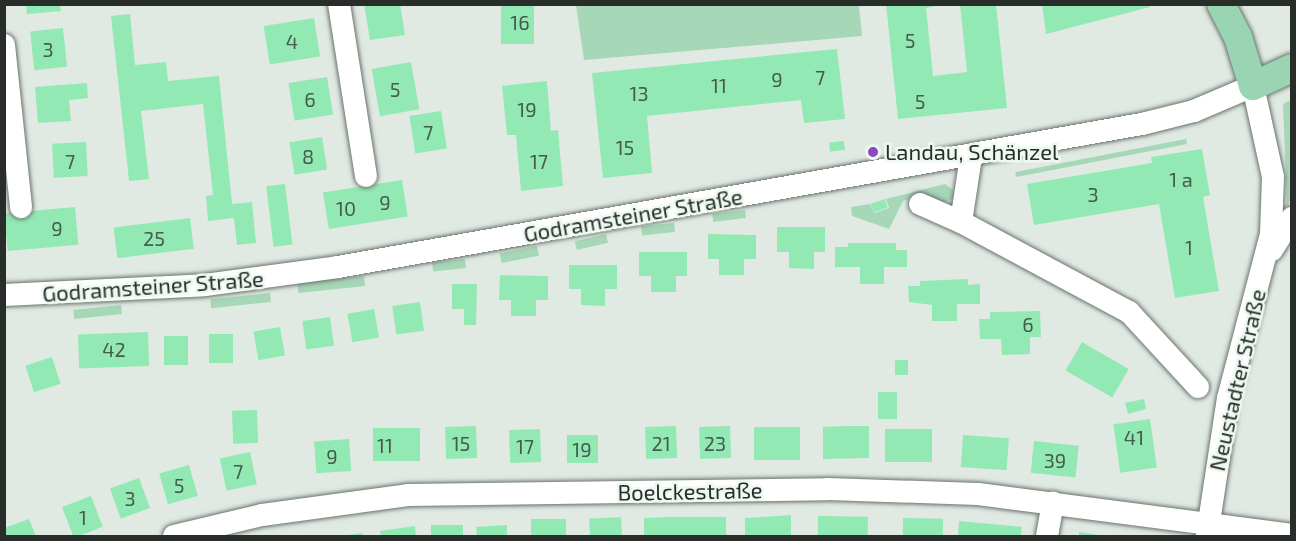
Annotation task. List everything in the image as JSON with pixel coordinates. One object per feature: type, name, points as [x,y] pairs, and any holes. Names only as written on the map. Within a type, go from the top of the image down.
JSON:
[{"type":"main road","points":[[1221,4],[1238,37],[1253,86],[1292,68]]},
{"type":"street","points":[[339,4],[366,176]]},
{"type":"street","points":[[4,45],[21,207]]},
{"type":"street","name":"Godramsteiner Straße","points":[[4,295],[117,291],[275,277],[971,157],[1187,113],[1253,86]]},
{"type":"street","name":"Neustadter Straße","points":[[1207,531],[1228,398],[1266,259],[1273,215],[1273,177],[1253,86]]},
{"type":"street","points":[[961,222],[971,157]]},
{"type":"street","points":[[920,204],[961,222],[1129,312],[1198,387]]},
{"type":"street","name":"Neustadter Straße","points":[[1266,259],[1292,218]]},
{"type":"street","name":"Boelckestraße","points":[[174,537],[318,505],[443,493],[892,490],[978,494],[1053,503],[1207,531],[1292,534]]},
{"type":"street","points":[[1047,537],[1053,503]]},
{"type":"green space","points":[[576,5],[859,5],[862,36],[584,60]]},
{"type":"green space","points":[[1291,100],[1292,197],[1287,206],[1283,104]]},
{"type":"green space","points":[[1186,139],[1187,144],[1016,177],[1015,172]]},
{"type":"green space","points":[[945,184],[953,190],[954,198],[944,203],[926,195],[903,201],[889,229],[852,216],[851,207],[870,204],[874,213],[889,208],[886,199]]},
{"type":"green space","points":[[745,210],[746,218],[713,222],[712,214]]},
{"type":"green space","points":[[674,223],[675,232],[642,235],[641,226]]},
{"type":"green space","points":[[606,234],[608,243],[577,250],[575,241]]},
{"type":"green space","points":[[537,246],[539,256],[502,263],[500,253]]},
{"type":"green space","points":[[465,259],[466,268],[433,271],[432,262]]},
{"type":"green space","points":[[364,276],[365,286],[298,293],[297,283]]},
{"type":"green space","points":[[270,293],[271,302],[211,308],[210,299]]},
{"type":"green space","points":[[121,305],[122,314],[74,319],[73,310]]},
{"type":"building","points":[[26,4],[60,4],[61,11],[27,14]]},
{"type":"building","points":[[364,4],[400,4],[405,35],[370,40]]},
{"type":"building","points":[[501,4],[534,4],[534,44],[501,44]]},
{"type":"building","points":[[886,4],[944,4],[926,8],[933,76],[967,72],[960,4],[996,4],[1007,108],[898,119]]},
{"type":"building","points":[[1042,4],[1149,4],[1150,7],[1046,34]]},
{"type":"building","points":[[130,14],[135,65],[166,62],[168,81],[219,76],[232,204],[252,202],[256,243],[237,245],[234,218],[208,221],[206,196],[213,195],[203,104],[141,111],[149,179],[129,181],[111,16]]},
{"type":"building","points":[[314,18],[320,57],[270,64],[264,26]]},
{"type":"building","points":[[63,28],[67,67],[34,70],[30,31]]},
{"type":"building","points":[[837,49],[845,119],[804,123],[801,100],[647,116],[652,173],[603,178],[592,73]]},
{"type":"building","points":[[411,62],[419,109],[380,116],[372,69]]},
{"type":"building","points":[[327,77],[333,115],[294,121],[288,83]]},
{"type":"building","points":[[547,81],[551,131],[558,130],[563,186],[521,191],[516,135],[507,135],[502,86]]},
{"type":"building","points":[[87,83],[88,98],[69,100],[71,121],[38,123],[35,87]]},
{"type":"building","points":[[441,111],[447,149],[415,154],[409,116]]},
{"type":"building","points":[[322,137],[327,170],[295,175],[289,142]]},
{"type":"building","points":[[844,141],[845,150],[830,152],[829,143]]},
{"type":"building","points":[[86,142],[88,176],[54,178],[52,144]]},
{"type":"building","points":[[1202,149],[1210,195],[1203,197],[1219,291],[1175,298],[1159,204],[1034,225],[1027,184],[1152,163],[1151,157]]},
{"type":"building","points":[[402,180],[408,217],[329,229],[323,193]]},
{"type":"building","points":[[285,184],[292,245],[274,247],[266,186]]},
{"type":"building","points":[[885,199],[888,208],[874,212],[871,204]]},
{"type":"building","points":[[75,207],[78,245],[8,251],[4,213]]},
{"type":"building","points":[[190,218],[194,249],[117,258],[114,227]]},
{"type":"building","points":[[777,227],[825,227],[825,252],[814,252],[814,269],[789,268],[789,252],[777,252]]},
{"type":"building","points":[[708,234],[756,235],[756,259],[744,259],[744,275],[719,275],[719,259],[708,259]]},
{"type":"building","points":[[848,243],[896,243],[896,250],[907,250],[907,267],[884,267],[884,284],[860,284],[860,267],[835,267],[835,247],[848,247]]},
{"type":"building","points":[[639,252],[687,252],[687,276],[676,276],[676,292],[651,292],[651,276],[639,276]]},
{"type":"building","points":[[569,265],[617,265],[617,289],[605,289],[605,306],[581,305],[581,289],[569,289]]},
{"type":"building","points":[[500,275],[548,276],[548,300],[536,300],[536,316],[511,316],[511,300],[499,300]]},
{"type":"building","points":[[968,279],[968,285],[980,284],[980,304],[957,304],[957,321],[932,321],[932,305],[909,302],[908,286],[920,286],[920,281]]},
{"type":"building","points":[[452,284],[477,284],[476,325],[464,325],[464,309],[452,309]]},
{"type":"building","points":[[420,302],[424,331],[396,335],[392,306]]},
{"type":"building","points":[[374,309],[379,338],[352,342],[347,314]]},
{"type":"building","points":[[1040,311],[1041,337],[1030,337],[1030,354],[1002,355],[1001,339],[980,339],[979,319],[990,319],[990,312]]},
{"type":"building","points":[[330,317],[334,346],[306,350],[302,321]]},
{"type":"building","points":[[280,327],[285,356],[258,360],[253,332]]},
{"type":"building","points":[[148,332],[149,366],[79,368],[78,334]]},
{"type":"building","points":[[209,334],[233,334],[233,363],[209,363]]},
{"type":"building","points":[[164,336],[188,336],[188,365],[164,365]]},
{"type":"building","points":[[1082,342],[1129,369],[1112,398],[1066,371]]},
{"type":"building","points":[[52,357],[61,384],[34,392],[25,366]]},
{"type":"building","points":[[895,360],[908,360],[908,375],[895,375]]},
{"type":"building","points":[[878,392],[897,392],[897,419],[878,419]]},
{"type":"building","points":[[1144,399],[1146,409],[1128,414],[1125,403]]},
{"type":"building","points":[[257,410],[258,443],[233,444],[232,411]]},
{"type":"building","points":[[1150,419],[1157,468],[1120,473],[1113,424]]},
{"type":"building","points":[[476,426],[477,458],[446,459],[445,427]]},
{"type":"building","points":[[676,426],[677,458],[646,459],[645,427]]},
{"type":"building","points":[[730,426],[731,458],[700,459],[699,427]]},
{"type":"building","points":[[869,426],[869,458],[823,459],[823,427]]},
{"type":"building","points":[[754,427],[800,427],[800,460],[754,460]]},
{"type":"building","points":[[373,428],[420,428],[420,461],[373,461]]},
{"type":"building","points":[[540,429],[541,462],[510,463],[509,430]]},
{"type":"building","points":[[885,429],[932,429],[932,462],[885,462]]},
{"type":"building","points":[[567,435],[598,435],[598,463],[567,463]]},
{"type":"building","points":[[963,435],[1009,438],[1007,470],[961,467]]},
{"type":"building","points":[[349,439],[351,471],[316,473],[314,441]]},
{"type":"building","points":[[1034,441],[1079,446],[1075,478],[1031,473]]},
{"type":"building","points":[[250,452],[257,484],[227,491],[220,458]]},
{"type":"building","points":[[189,465],[198,496],[168,504],[159,474]]},
{"type":"building","points":[[139,478],[150,508],[121,519],[110,489]]},
{"type":"building","points":[[91,496],[103,527],[73,536],[62,507]]},
{"type":"building","points":[[791,515],[791,536],[745,536],[745,518]]},
{"type":"building","points":[[818,516],[868,517],[868,536],[818,536]]},
{"type":"building","points":[[621,517],[622,536],[590,536],[589,519]]},
{"type":"building","points":[[726,517],[726,534],[732,536],[644,536],[644,518]]},
{"type":"building","points":[[903,518],[943,519],[943,536],[903,536]]},
{"type":"building","points":[[29,519],[36,536],[4,536],[4,528]]},
{"type":"building","points":[[531,519],[566,519],[566,536],[531,536]]},
{"type":"building","points":[[959,521],[1022,527],[1021,536],[958,536]]},
{"type":"building","points":[[431,525],[463,525],[463,536],[431,536]]},
{"type":"building","points":[[507,525],[507,536],[477,536],[476,527]]},
{"type":"building","points":[[415,526],[416,536],[381,536],[380,531]]},
{"type":"building","points":[[1079,532],[1099,535],[1099,536],[1079,536]]},
{"type":"building","points":[[362,533],[363,536],[348,536],[348,535]]},
{"type":"place","name":"Landau, Schänzel","points":[[873,152]]}]
